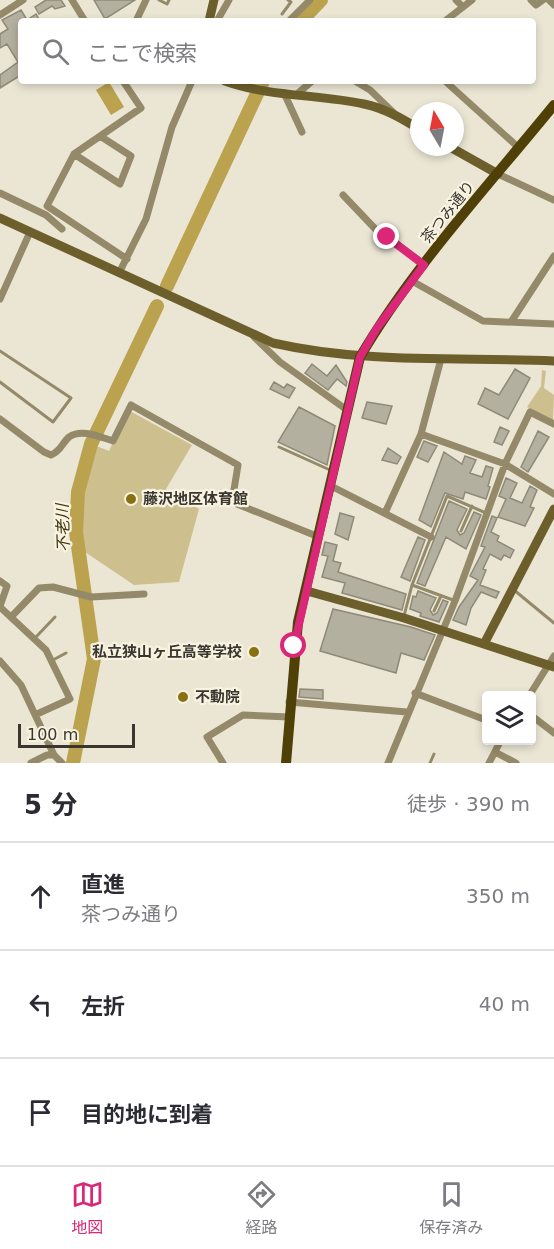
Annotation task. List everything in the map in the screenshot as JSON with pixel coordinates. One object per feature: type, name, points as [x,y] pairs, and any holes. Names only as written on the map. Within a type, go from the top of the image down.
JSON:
[{"type":"main road","name":"茶つみ通り","points":[[286,763],[294,646],[332,486],[346,410],[360,357],[377,328],[424,265],[554,105]]},
{"type":"street","points":[[0,15],[24,0]]},
{"type":"street","points":[[72,0],[83,18]]},
{"type":"street","points":[[137,18],[146,0]]},
{"type":"street","points":[[210,18],[214,0]]},
{"type":"street","points":[[219,18],[229,0]]},
{"type":"street","points":[[292,18],[310,0]]},
{"type":"street","points":[[456,0],[463,7]]},
{"type":"street","points":[[449,18],[472,0]]},
{"type":"street","points":[[531,0],[536,5],[543,0]]},
{"type":"street","points":[[549,0],[554,5]]},
{"type":"street","points":[[125,84],[141,108],[74,154],[46,206],[127,259]]},
{"type":"street","points":[[119,273],[146,219],[172,127],[191,84]]},
{"type":"street","points":[[248,84],[266,90],[364,104],[396,115],[410,124]]},
{"type":"street","points":[[297,95],[309,84]]},
{"type":"street","points":[[366,84],[396,115]]},
{"type":"street","points":[[448,84],[519,148]]},
{"type":"street","points":[[284,93],[302,132]]},
{"type":"street","points":[[74,154],[120,184],[131,156],[100,136]]},
{"type":"street","points":[[464,155],[498,174],[554,200]]},
{"type":"street","points":[[0,194],[46,215],[62,229]]},
{"type":"street","points":[[343,195],[382,236],[387,237],[424,265]]},
{"type":"street","points":[[0,218],[254,337],[303,350],[360,357],[554,361]]},
{"type":"street","points":[[0,299],[30,232]]},
{"type":"street","points":[[511,322],[554,256]]},
{"type":"street","points":[[412,281],[483,321],[554,324]]},
{"type":"street","points":[[254,337],[280,362],[346,410]]},
{"type":"street","points":[[385,513],[421,434],[441,359]]},
{"type":"street","points":[[0,419],[51,455],[58,452],[69,437],[83,433],[113,441],[131,405],[238,465],[232,502],[320,537]]},
{"type":"street","points":[[388,763],[407,712],[455,601],[505,465],[530,412],[554,424]]},
{"type":"street","points":[[421,434],[505,465],[554,494]]},
{"type":"street","points":[[332,486],[431,537]]},
{"type":"street","points":[[484,644],[554,509]]},
{"type":"street","points":[[0,581],[7,586],[0,607],[35,638],[53,660],[70,699],[37,714]]},
{"type":"street","points":[[12,616],[39,588],[53,587],[91,597],[144,594]]},
{"type":"street","points":[[307,591],[404,618],[551,666]]},
{"type":"street","points":[[533,691],[551,666],[554,656]]},
{"type":"street","points":[[0,661],[21,685],[37,714],[54,755],[62,763]]},
{"type":"street","points":[[415,693],[482,718]]},
{"type":"street","points":[[289,702],[407,712]]},
{"type":"street","points":[[224,763],[207,737],[243,715],[289,717]]},
{"type":"street","points":[[536,720],[554,733]]},
{"type":"street","points":[[489,763],[499,745]]},
{"type":"street","points":[[495,752],[516,763]]},
{"type":"street","points":[[31,763],[47,754],[54,755]]},
{"type":"lane","points":[[159,0],[167,4],[169,0]]},
{"type":"lane","points":[[282,14],[291,2],[288,0]]},
{"type":"lane","points":[[0,351],[71,398],[52,422],[0,382]]},
{"type":"lane","points":[[279,447],[334,472]]},
{"type":"lane","points":[[404,618],[412,585],[447,496],[486,513]]},
{"type":"lane","points":[[461,531],[471,506]]},
{"type":"lane","points":[[412,585],[455,601]]},
{"type":"lane","points":[[512,589],[532,602],[554,623]]},
{"type":"lane","points":[[434,611],[441,596]]},
{"type":"lane","points":[[35,638],[55,617]]},
{"type":"lane","points":[[53,660],[66,654]]},
{"type":"lane","points":[[430,763],[434,754]]},
{"type":"shaded area","points":[[110,84],[124,107],[111,115],[96,90]]},
{"type":"shaded area","points":[[542,370],[546,371],[544,388],[554,395],[553,420],[527,407],[541,386]]},
{"type":"shaded area","name":"藤沢地区体育館","points":[[128,410],[192,445],[166,489],[199,509],[179,582],[134,585],[79,548],[80,488],[94,445],[109,451]]},
{"type":"building","points":[[46,0],[61,0],[65,6],[55,9],[52,6],[39,14],[35,7]]},
{"type":"building","points":[[94,0],[135,0],[107,18]]},
{"type":"building","points":[[21,10],[26,18],[18,18],[18,62],[7,44],[0,48],[0,34],[8,29],[2,20]]},
{"type":"building","points":[[18,62],[18,77],[0,88],[0,75]]},
{"type":"building","points":[[312,364],[327,376],[336,365],[347,382],[346,386],[337,379],[328,390],[305,373]]},
{"type":"building","points":[[515,369],[530,378],[508,419],[478,404],[485,388],[499,395]]},
{"type":"building","points":[[274,382],[284,388],[287,384],[295,388],[289,398],[270,389]]},
{"type":"building","points":[[367,402],[392,406],[386,424],[362,418]]},
{"type":"building","points":[[299,407],[335,426],[327,465],[278,442]]},
{"type":"building","points":[[500,427],[509,431],[502,445],[494,442]]},
{"type":"building","points":[[538,431],[549,437],[528,472],[521,467]]},
{"type":"building","points":[[424,441],[437,446],[428,462],[417,457]]},
{"type":"building","points":[[388,448],[401,457],[397,464],[382,460]]},
{"type":"building","points":[[444,452],[462,464],[465,456],[476,460],[470,473],[482,477],[486,466],[493,468],[488,486],[490,487],[486,499],[465,492],[463,499],[445,493],[431,527],[419,520]]},
{"type":"building","points":[[506,478],[517,483],[510,498],[522,503],[530,486],[537,490],[530,507],[534,508],[525,526],[498,517],[506,499],[499,496]]},
{"type":"building","points":[[449,501],[467,509],[457,530],[460,535],[464,533],[474,512],[481,515],[466,549],[446,537],[425,586],[417,583]]},
{"type":"building","points":[[340,513],[354,517],[348,540],[335,534]]},
{"type":"building","points":[[492,516],[497,518],[491,532],[499,536],[497,541],[514,550],[510,558],[504,555],[501,560],[490,554],[483,569],[486,570],[480,585],[499,592],[496,598],[481,592],[471,608],[466,625],[453,620],[459,607],[478,580],[470,576],[485,547],[481,546]]},
{"type":"building","points":[[418,537],[425,540],[410,581],[401,577]]},
{"type":"building","points":[[325,542],[337,545],[333,561],[341,563],[338,572],[406,594],[402,610],[342,593],[345,583],[322,577],[328,556],[322,555]]},
{"type":"building","points":[[418,591],[436,598],[430,610],[433,615],[437,613],[443,600],[448,602],[439,622],[420,616],[421,613],[410,609],[413,596],[416,597]]},
{"type":"building","points":[[333,609],[411,627],[435,635],[424,660],[401,653],[396,673],[320,651]]},
{"type":"building","points":[[300,689],[323,690],[323,699],[299,697]]},
{"type":"waterway","name":"不老川","points":[[304,18],[321,0]]},
{"type":"waterway","name":"不老川","points":[[167,286],[262,84]]},
{"type":"waterway","name":"不老川","points":[[73,763],[94,659],[76,532],[78,492],[91,444],[157,306]]},
{"type":"place","name":"藤沢地区体育館","points":[[131,499]]},
{"type":"place","name":"私立狭山ヶ丘高等学校","points":[[254,652]]},
{"type":"place","name":"不動院","points":[[183,697]]},
{"type":"route","points":[[294,646],[332,486],[346,410],[360,357],[377,328],[424,265],[387,237]]}]
